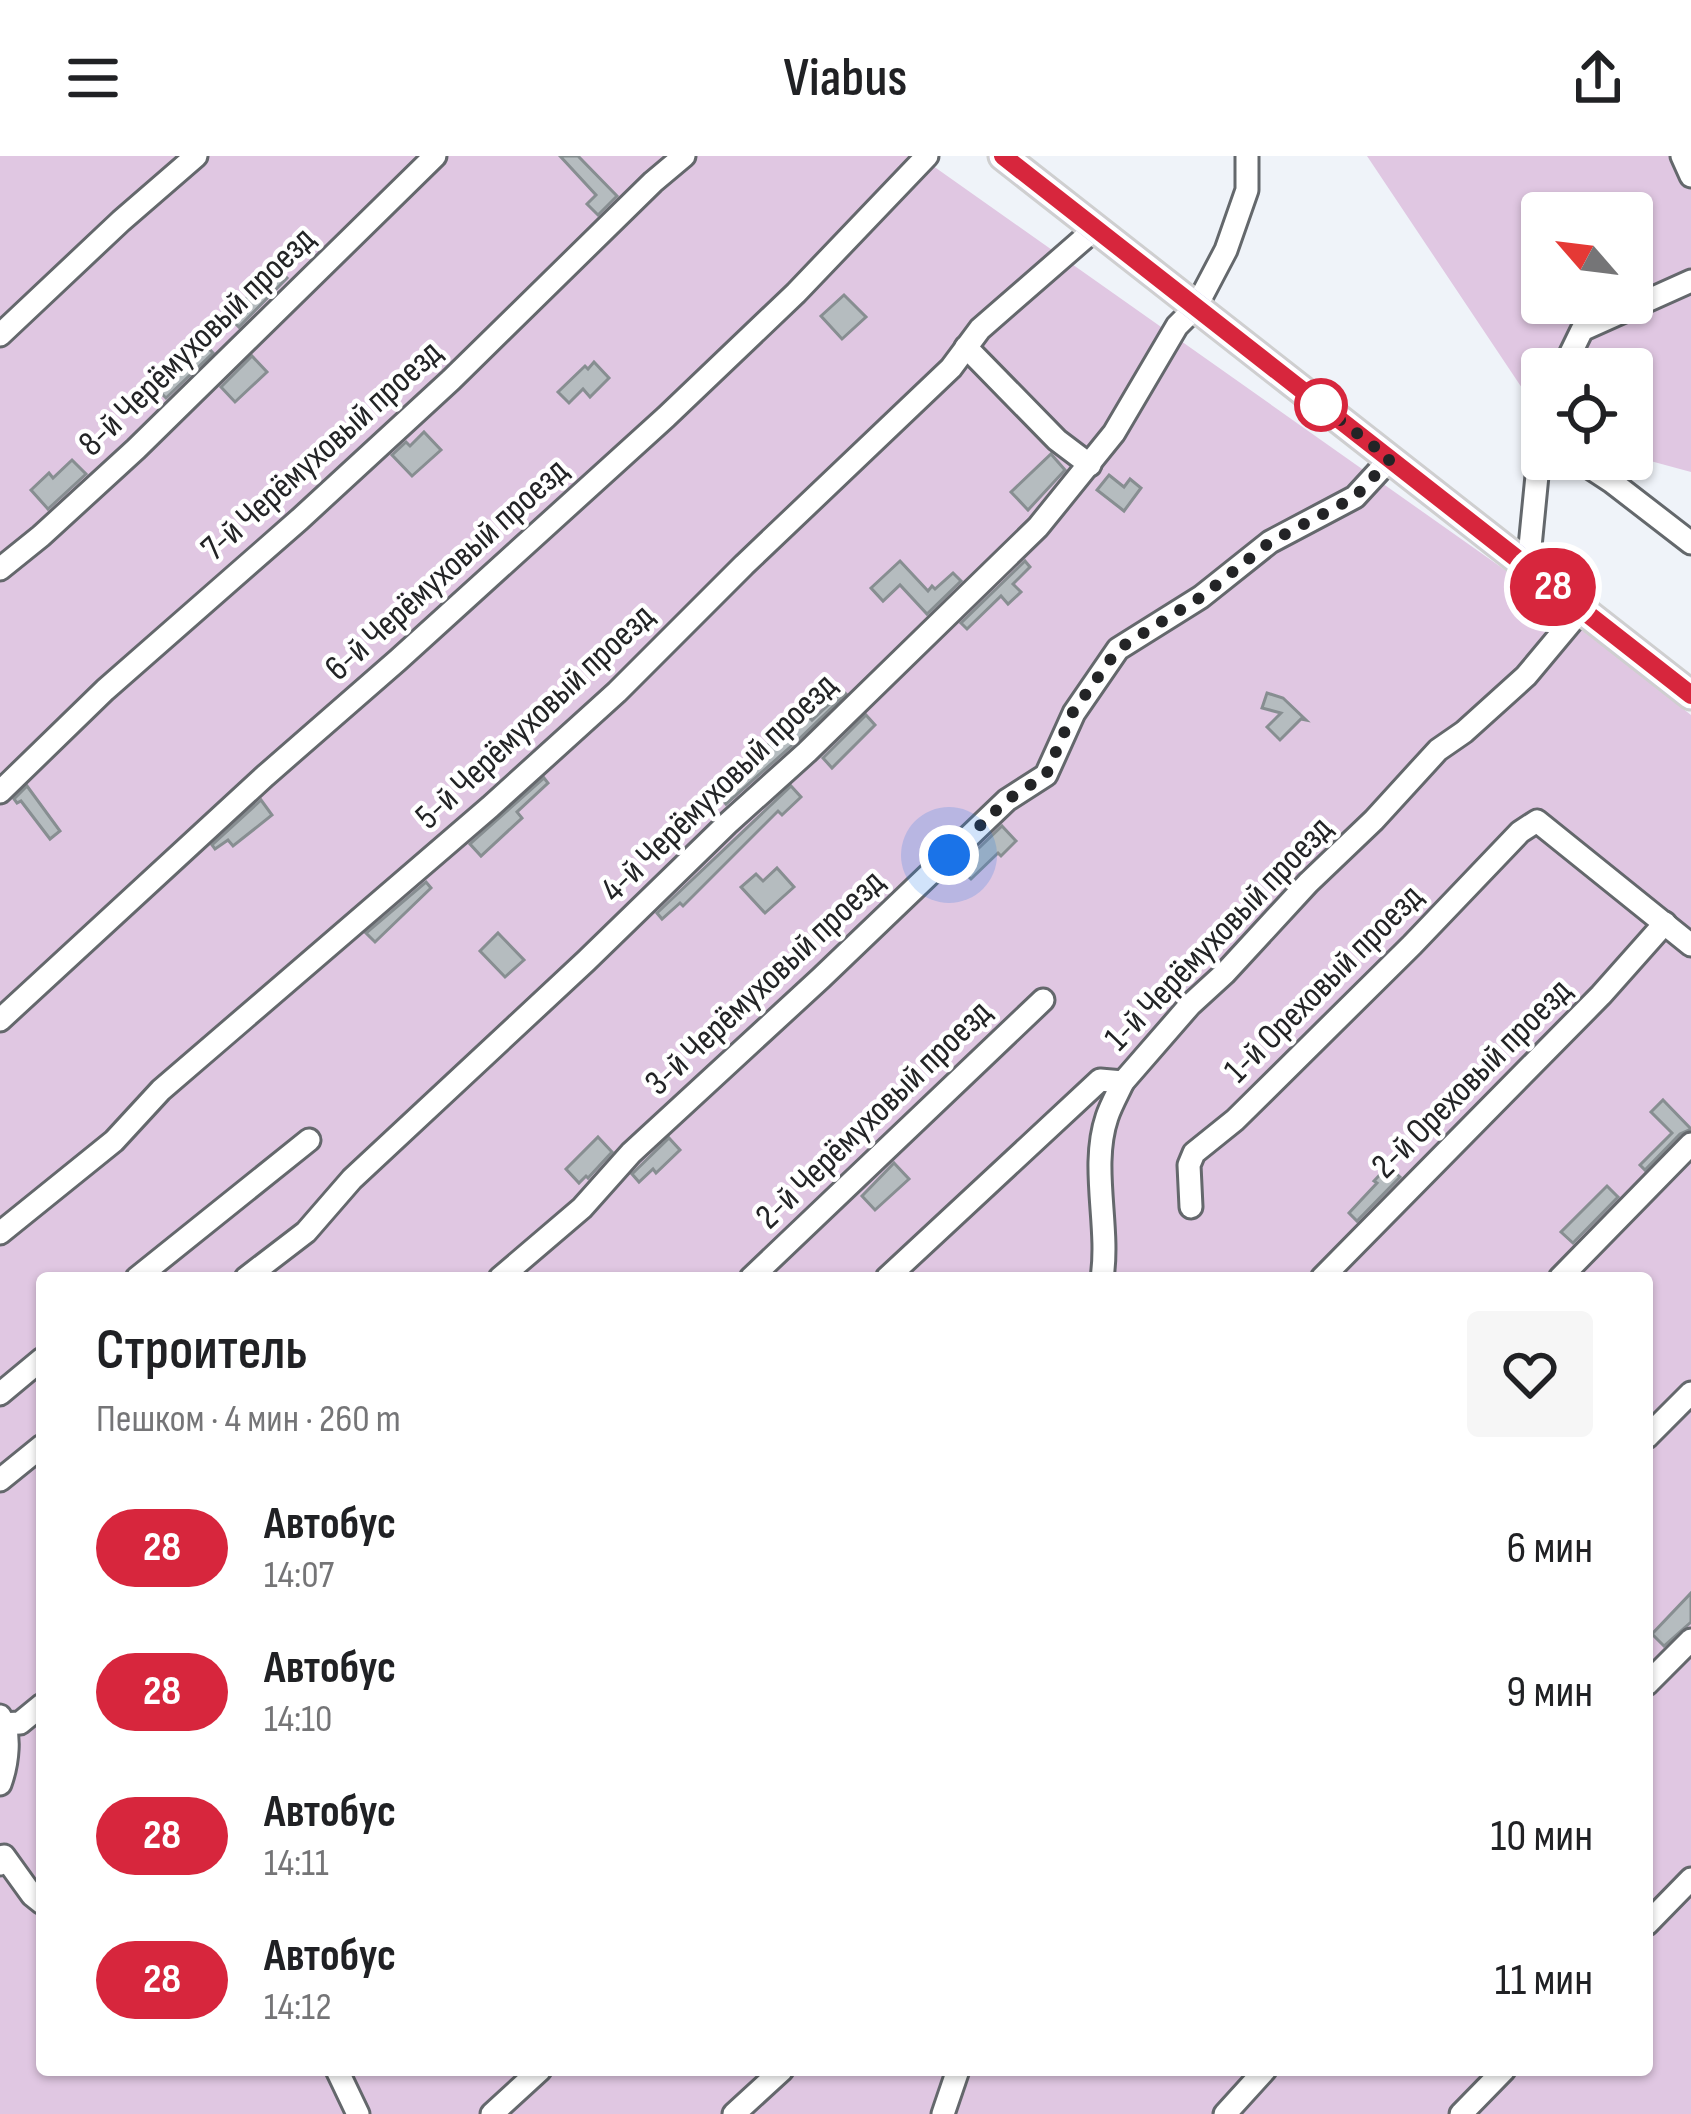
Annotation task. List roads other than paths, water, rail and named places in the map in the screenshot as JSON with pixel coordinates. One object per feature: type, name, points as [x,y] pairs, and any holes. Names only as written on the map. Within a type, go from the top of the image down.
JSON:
[{"type":"main road","points":[[1004,156],[1691,695]]},
{"type":"street","points":[[0,335],[196,156]]},
{"type":"street","name":"8-й Черёмуховый проезд","points":[[0,569],[136,449],[435,156]]},
{"type":"street","name":"7-й Черёмуховый проезд","points":[[0,792],[105,690],[451,380],[684,156]]},
{"type":"street","name":"6-й Черёмуховый проезд","points":[[0,1020],[666,417],[796,293],[927,156]]},
{"type":"street","name":"4-й Черёмуховый проезд","points":[[254,1272],[306,1232],[368,1164],[807,752],[1038,527],[1114,433],[1177,326],[1196,307],[1226,250],[1247,190],[1247,156]]},
{"type":"street","points":[[1682,156],[1691,176]]},
{"type":"street","name":"5-й Черёмуховый проезд","points":[[0,1233],[114,1142],[161,1090],[617,692],[951,368],[980,329],[1096,228]]},
{"type":"street","points":[[1573,348],[1582,330],[1691,281]]},
{"type":"street","points":[[966,347],[1057,440],[1090,465]]},
{"type":"street","name":"3-й Черёмуховый проезд","points":[[507,1272],[582,1208],[631,1153],[1007,800],[1046,775],[1073,712],[1118,649],[1201,597],[1270,542],[1355,497],[1390,459]]},
{"type":"street","points":[[1528,567],[1537,480]]},
{"type":"street","points":[[1606,480],[1691,543]]},
{"type":"street","name":"1-й Черёмуховый проезд","points":[[893,1272],[1100,1080],[1123,1082],[1190,1005],[1438,750],[1526,676],[1582,609]]},
{"type":"street","name":"1-й Ореховый проезд","points":[[1191,1207],[1189,1165],[1194,1153],[1234,1120],[1520,832],[1537,821],[1665,923]]},
{"type":"street","points":[[1665,923],[1691,945]]},
{"type":"street","name":"2-й Ореховый проезд","points":[[1328,1272],[1601,995],[1665,923]]},
{"type":"street","name":"2-й Черёмуховый проезд","points":[[757,1272],[1042,1000]]},
{"type":"street","points":[[1103,1272],[1101,1158],[1106,1120],[1123,1082]]},
{"type":"street","points":[[144,1272],[309,1140]]},
{"type":"street","points":[[1566,1272],[1691,1144]]},
{"type":"street","points":[[0,1394],[36,1364]]},
{"type":"street","points":[[1653,1431],[1691,1393]]},
{"type":"street","points":[[0,1480],[36,1451]]},
{"type":"street","points":[[1653,1678],[1691,1640]]},
{"type":"street","points":[[0,1784],[6,1768],[2,1721],[20,1723],[36,1710]]},
{"type":"street","points":[[0,1864],[4,1856],[36,1898]]},
{"type":"street","points":[[1653,1918],[1691,1879]]},
{"type":"street","points":[[341,2076],[358,2114]]},
{"type":"street","points":[[492,2114],[533,2076]]},
{"type":"street","points":[[734,2114],[775,2076]]},
{"type":"street","points":[[943,2114],[956,2076]]},
{"type":"street","points":[[1225,2114],[1260,2076]]},
{"type":"street","points":[[1461,2114],[1498,2076]]}]
